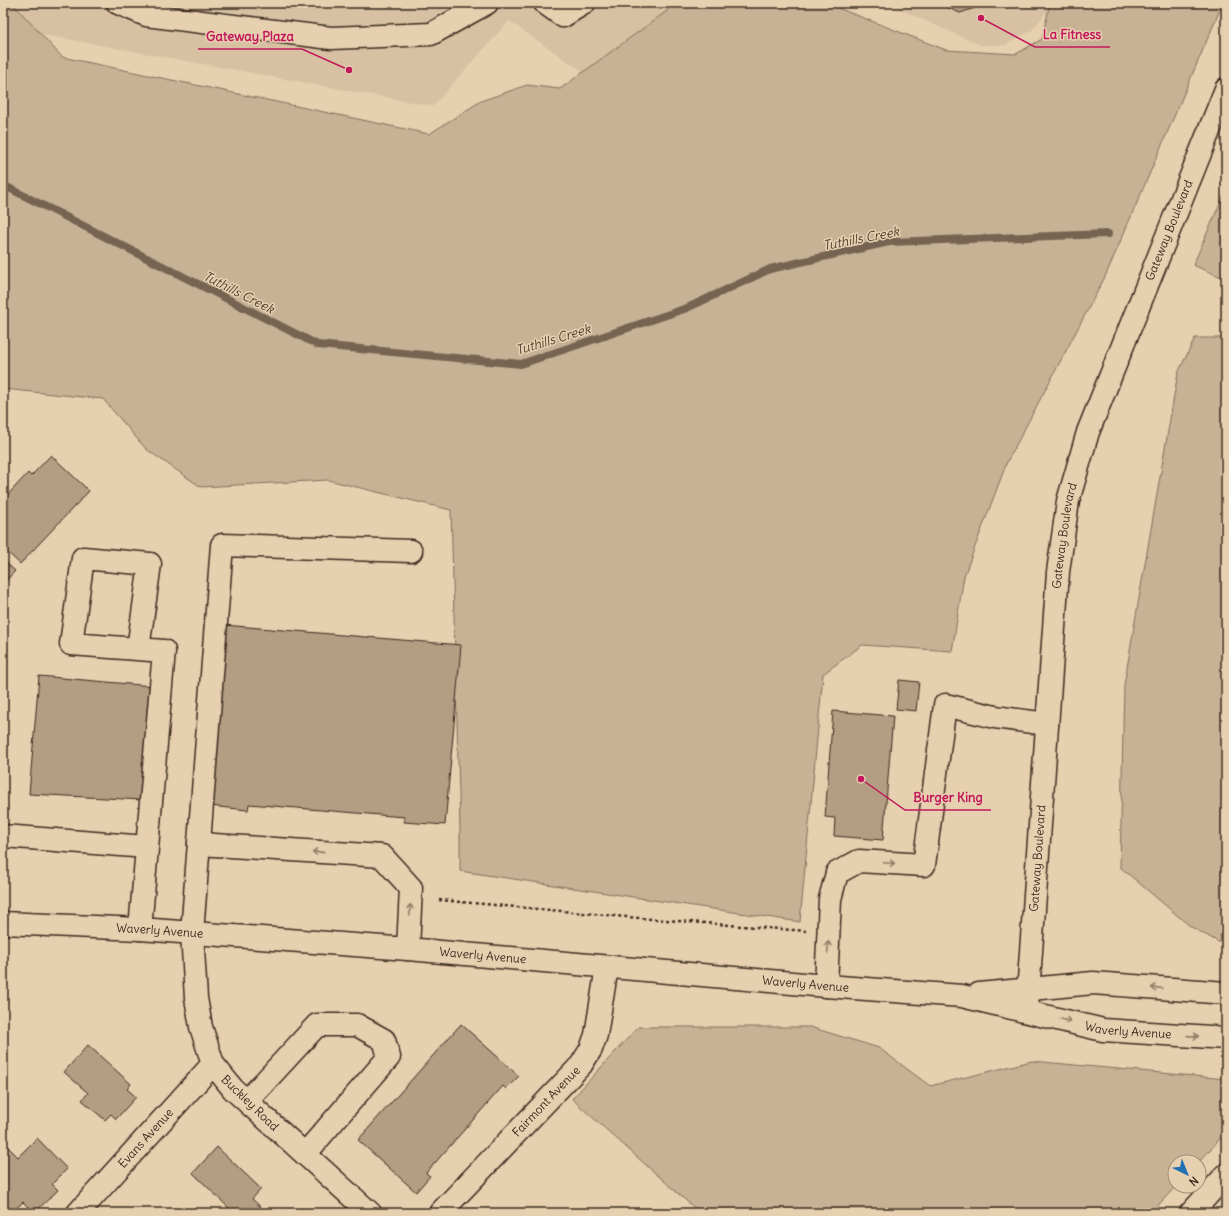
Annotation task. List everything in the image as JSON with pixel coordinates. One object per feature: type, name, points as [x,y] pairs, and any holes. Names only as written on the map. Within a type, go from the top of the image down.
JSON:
[{"type":"street","points":[[118,3],[146,15],[331,38],[431,34],[487,3]]},
{"type":"street","points":[[545,3],[563,16],[584,3]]},
{"type":"street","name":"Gateway Boulevard","points":[[1027,1011],[1058,572],[1062,535],[1070,495],[1088,432],[1226,89]]},
{"type":"street","name":"Buckley Road","points":[[370,1213],[247,1102],[221,1075],[213,1064],[206,1045],[199,1012],[192,933],[222,544],[412,551]]},
{"type":"street","points":[[138,649],[150,564],[83,558],[71,644],[164,651],[140,929]]},
{"type":"street","points":[[826,986],[830,899],[837,873],[860,861],[924,865],[945,705],[996,717],[1047,724]]},
{"type":"street","points":[[3,836],[147,847]]},
{"type":"street","points":[[199,844],[382,856],[411,888],[408,949]]},
{"type":"street","name":"Waverly Avenue","points":[[3,923],[140,929],[408,949],[826,986],[962,996],[1103,1030],[1223,1040]]},
{"type":"street","name":"Fairmont Avenue","points":[[440,1213],[581,1065],[591,1049],[596,1035],[606,967]]},
{"type":"street","name":"Waverly Avenue","points":[[962,996],[1093,983],[1226,993]]},
{"type":"street","points":[[247,1102],[317,1026],[357,1025],[384,1040],[389,1057],[305,1154]]},
{"type":"street","name":"Evans Avenue","points":[[78,1213],[213,1064]]},
{"type":"street","points":[[1191,1213],[1226,1175]]},
{"type":"path","points":[[439,900],[527,906],[627,917],[810,931]]},
{"type":"shaded area","points":[[3,3],[12,3],[62,57],[429,134],[481,101],[527,85],[560,89],[667,11],[673,3],[825,3],[946,50],[1016,54],[1042,39],[1050,3],[1223,3],[1105,277],[1007,462],[964,576],[952,651],[862,645],[823,674],[800,922],[460,871],[451,510],[328,480],[201,487],[146,449],[103,399],[3,389]]},
{"type":"shaded area","points":[[7,3],[689,3],[614,93],[509,21],[433,106],[33,33]]},
{"type":"shaded area","points":[[885,3],[1054,3],[1031,31],[1005,45],[980,45]]},
{"type":"shaded area","points":[[1226,190],[1226,279],[1193,265]]},
{"type":"shaded area","points":[[1195,338],[1226,338],[1226,946],[1191,927],[1120,867],[1124,685],[1178,373]]},
{"type":"shaded area","points":[[638,1027],[810,1027],[879,1048],[930,1086],[1032,1061],[1226,1079],[1226,1132],[1206,1154],[1167,1154],[1167,1194],[1169,1194],[1151,1213],[1000,1213],[992,1208],[988,1213],[700,1213],[572,1099]]},
{"type":"building","points":[[937,3],[989,3],[960,13]]},
{"type":"building","points":[[51,455],[89,491],[20,564],[3,548],[3,500],[28,473],[31,476]]},
{"type":"building","points":[[3,560],[15,571],[3,584]]},
{"type":"building","points":[[224,625],[461,645],[445,825],[404,822],[404,817],[249,804],[248,810],[209,806]]},
{"type":"building","points":[[39,676],[152,686],[143,800],[29,794]]},
{"type":"building","points":[[899,680],[919,682],[916,711],[896,709]]},
{"type":"building","points":[[833,711],[893,716],[883,840],[834,836],[835,818],[825,817]]},
{"type":"building","points":[[461,1024],[519,1076],[506,1089],[503,1086],[426,1173],[430,1176],[416,1192],[358,1140]]},
{"type":"building","points":[[88,1045],[131,1084],[127,1089],[136,1097],[116,1119],[111,1114],[105,1120],[82,1100],[88,1093],[64,1072]]},
{"type":"building","points":[[37,1138],[67,1169],[52,1184],[58,1190],[34,1213],[23,1202],[11,1213],[3,1205],[3,1148],[6,1145],[18,1157]]},
{"type":"building","points":[[217,1147],[261,1189],[252,1199],[264,1210],[260,1213],[234,1213],[193,1173]]},
{"type":"waterway","name":"Tuthills Creek","points":[[3,185],[318,345],[521,364],[687,308],[770,269],[889,242],[1108,234]]},
{"type":"place","name":"La Fitness","points":[[981,18]]},
{"type":"place","name":"Gateway Plaza","points":[[349,70]]},
{"type":"place","name":"Burger King","points":[[861,779]]}]
